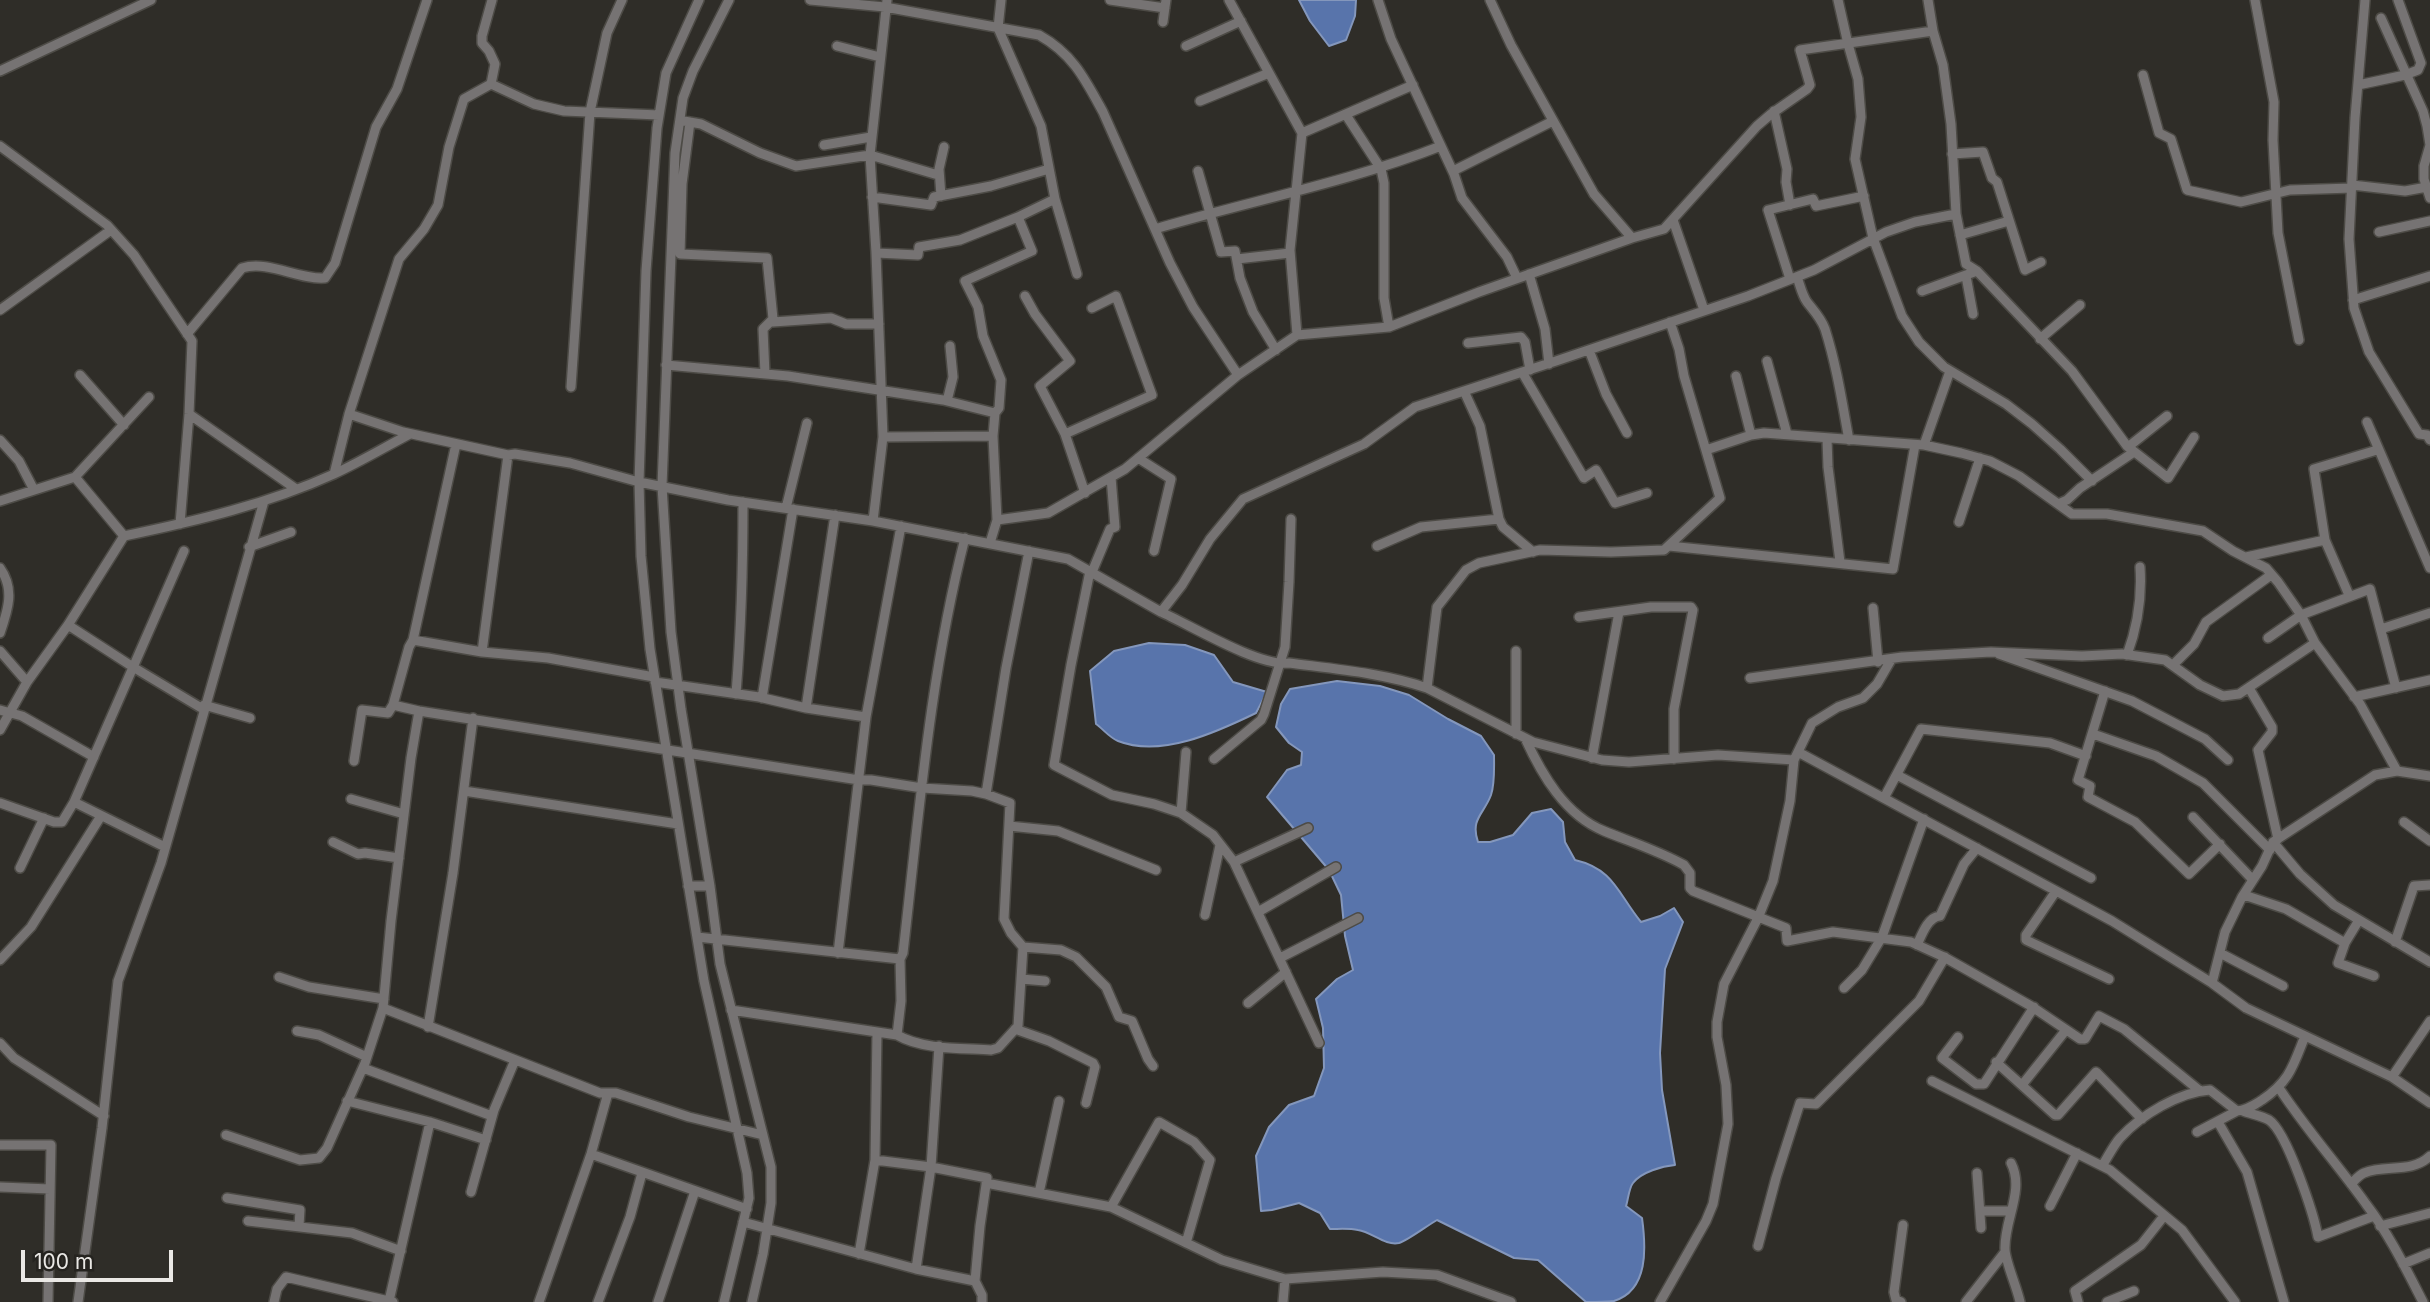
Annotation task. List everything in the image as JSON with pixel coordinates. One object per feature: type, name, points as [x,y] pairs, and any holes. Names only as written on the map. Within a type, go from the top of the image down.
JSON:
[{"type":"street","points":[[0,71],[151,0]]},
{"type":"street","points":[[187,334],[242,268],[259,266],[315,279],[325,278],[330,272],[376,127],[397,89],[427,0]]},
{"type":"street","points":[[334,474],[349,414],[399,259],[424,229],[438,205],[449,147],[464,99],[491,84],[495,64],[482,43],[482,36],[492,0]]},
{"type":"street","points":[[571,387],[590,112],[607,33],[622,0]]},
{"type":"street","points":[[699,0],[666,73],[659,115],[646,271],[639,482],[641,556],[665,749],[704,981],[747,1173],[749,1198],[724,1302]]},
{"type":"street","points":[[729,0],[693,71],[684,98],[681,254],[768,258],[773,322]]},
{"type":"street","points":[[810,0],[886,3],[1039,35],[1057,45],[1075,65],[1103,112],[1170,263],[1193,307],[1238,375]]},
{"type":"street","points":[[1001,0],[999,27],[1041,126],[1055,199],[1077,274]]},
{"type":"street","points":[[1110,0],[1166,4],[1163,22]]},
{"type":"street","points":[[1229,0],[1302,133],[1290,253],[1297,335]]},
{"type":"street","points":[[1378,0],[1391,39],[1462,198],[1507,257],[1517,278]]},
{"type":"street","points":[[1490,0],[1511,45],[1594,194],[1632,238]]},
{"type":"street","points":[[1838,0],[1858,79],[1861,117],[1855,159],[1874,238],[1902,316],[1919,342],[1944,367],[2006,404],[2032,424],[2092,481]]},
{"type":"street","points":[[1928,0],[1943,65],[1951,124],[1956,214],[1966,264],[1978,271],[2072,371],[2131,449],[2168,478],[2194,438]]},
{"type":"street","points":[[2255,0],[2274,102],[2278,233],[2299,340]]},
{"type":"street","points":[[2365,0],[2349,239],[2353,300],[2370,352],[2419,434],[2427,435],[2430,440]]},
{"type":"street","points":[[2358,85],[2418,70],[2421,63],[2398,0]]},
{"type":"street","points":[[873,521],[883,438],[870,155],[886,3]]},
{"type":"street","points":[[2143,75],[2160,132],[2171,139],[2187,190],[2241,202],[2290,190],[2352,187],[2429,191],[2424,166],[2430,145],[2429,125],[2381,18]]},
{"type":"street","points":[[1186,46],[1241,21]]},
{"type":"street","points":[[997,520],[1048,513],[1111,477],[1238,375],[1297,335],[1390,327],[1517,278],[1664,229],[1757,127],[1774,111],[1807,89],[1810,85],[1800,50],[1933,31]]},
{"type":"street","points":[[837,46],[880,57]]},
{"type":"street","points":[[1200,101],[1269,73]]},
{"type":"street","points":[[491,84],[534,104],[564,110],[659,115]]},
{"type":"street","points":[[1302,133],[1413,85]]},
{"type":"street","points":[[1774,111],[1787,169],[1790,205]]},
{"type":"street","points":[[1346,115],[1381,169],[1385,198],[1384,298],[1390,327]]},
{"type":"street","points":[[685,121],[701,124],[760,153],[796,166],[870,155],[938,175]]},
{"type":"street","points":[[685,121],[675,153],[662,486],[671,632],[720,964],[771,1167],[771,1203],[752,1302]]},
{"type":"street","points":[[1452,171],[1553,121]]},
{"type":"street","points":[[824,145],[871,137]]},
{"type":"street","points":[[0,146],[111,230],[134,255],[192,341],[180,524]]},
{"type":"street","points":[[1155,229],[1210,212],[1381,169],[1441,146]]},
{"type":"street","points":[[941,196],[938,175],[944,147]]},
{"type":"street","points":[[1952,155],[1983,152],[1992,178],[1997,182],[2025,270],[2040,262]]},
{"type":"street","points":[[872,197],[931,205],[934,197],[991,186],[1049,169]]},
{"type":"street","points":[[1198,172],[1222,252],[1235,251],[1240,278],[1253,312],[1276,350]]},
{"type":"street","points":[[1849,440],[1835,360],[1824,328],[1794,278],[1769,210],[1813,199],[1816,206],[1864,196]]},
{"type":"street","points":[[876,253],[918,255],[919,247],[960,240],[1055,199]]},
{"type":"street","points":[[1161,612],[1182,585],[1210,539],[1242,499],[1364,444],[1415,407],[1549,364],[1794,278],[1874,238],[1915,222],[1956,214]]},
{"type":"street","points":[[989,543],[997,520],[993,436],[1001,380],[983,336],[978,307],[965,281],[1032,251],[1018,217]]},
{"type":"street","points":[[1673,220],[1704,310]]},
{"type":"street","points":[[1960,235],[2010,221]]},
{"type":"street","points":[[2379,232],[2430,221]]},
{"type":"street","points":[[0,310],[111,230]]},
{"type":"street","points":[[1237,259],[1290,253]]},
{"type":"street","points":[[1922,290],[1978,271]]},
{"type":"street","points":[[1530,274],[1545,329],[1549,364]]},
{"type":"street","points":[[1966,276],[1973,314]]},
{"type":"street","points":[[2353,300],[2430,276]]},
{"type":"street","points":[[1025,296],[1035,314],[1070,360],[1040,386],[1065,434],[1085,493]]},
{"type":"street","points":[[1065,434],[1152,395],[1116,296],[1092,309]]},
{"type":"street","points":[[2039,338],[2080,304]]},
{"type":"street","points":[[765,374],[765,324],[831,318],[846,324],[879,324]]},
{"type":"street","points":[[1427,688],[1437,607],[1466,570],[1479,563],[1533,552],[1664,550],[1720,498],[1670,322]]},
{"type":"street","points":[[1468,343],[1521,337],[1525,342],[1526,371],[1584,478],[1596,470],[1615,503],[1647,493]]},
{"type":"street","points":[[947,401],[953,377],[950,346]]},
{"type":"street","points":[[1589,350],[1606,394],[1627,433]]},
{"type":"street","points":[[1767,361],[1787,434]]},
{"type":"street","points":[[666,365],[765,374],[947,401],[995,413]]},
{"type":"street","points":[[1669,546],[1893,569],[1920,445],[1950,371]]},
{"type":"street","points":[[80,375],[124,425]]},
{"type":"street","points":[[1736,376],[1751,435]]},
{"type":"street","points":[[1464,391],[1480,426],[1499,519],[1503,527],[1533,552]]},
{"type":"street","points":[[0,501],[75,477],[149,397]]},
{"type":"street","points":[[189,414],[296,489]]},
{"type":"street","points":[[349,414],[410,434],[508,455],[570,463],[639,482],[743,502],[901,526],[1069,559],[1161,612],[1248,653],[1279,664],[1289,663],[1368,674],[1427,688],[1533,743],[1592,758],[1629,762],[1718,755],[1796,756],[1884,798],[2112,921],[2212,983],[2246,1008],[2392,1077],[2430,1102]]},
{"type":"street","points":[[2058,504],[2092,481],[2167,416]]},
{"type":"street","points":[[2367,422],[2430,568]]},
{"type":"street","points":[[762,698],[790,509],[807,423]]},
{"type":"street","points":[[0,730],[27,682],[68,625],[124,536],[264,501],[334,474],[410,434]]},
{"type":"street","points":[[1706,450],[1751,435],[1787,434],[1920,445],[1980,458],[2019,475],[2072,514],[2107,514],[2203,531],[2266,568],[2301,615],[2315,643],[2354,697],[2397,771]]},
{"type":"street","points":[[883,438],[993,436]]},
{"type":"street","points":[[1827,439],[1840,562]]},
{"type":"street","points":[[0,440],[19,461],[34,491]]},
{"type":"street","points":[[354,761],[362,710],[388,713],[393,705],[413,640],[456,443]]},
{"type":"street","points":[[2349,595],[2325,540],[2314,469],[2377,450]]},
{"type":"street","points":[[482,652],[508,455]]},
{"type":"street","points":[[1138,458],[1171,479],[1154,551]]},
{"type":"street","points":[[1959,522],[1980,458]]},
{"type":"street","points":[[75,477],[124,536]]},
{"type":"street","points":[[1111,477],[1115,527],[1110,529],[1091,572],[1071,665],[1054,765],[1112,795],[1181,813],[1213,835],[1234,862],[1319,1043]]},
{"type":"street","points":[[78,1302],[104,1116],[118,981],[165,847],[264,501]]},
{"type":"street","points":[[736,694],[741,623],[743,502]]},
{"type":"street","points":[[806,708],[835,515]]},
{"type":"street","points":[[1214,759],[1261,720],[1279,664],[1284,648],[1291,519]]},
{"type":"street","points":[[1377,546],[1421,527],[1499,519]]},
{"type":"street","points":[[838,953],[866,718],[901,526]]},
{"type":"street","points":[[250,547],[291,532]]},
{"type":"street","points":[[897,1035],[901,1001],[900,959],[903,953],[929,719],[956,572],[965,538]]},
{"type":"street","points":[[2246,557],[2325,540]]},
{"type":"street","points":[[0,803],[62,822],[74,802],[184,551]]},
{"type":"street","points":[[986,794],[1006,668],[1029,551]]},
{"type":"street","points":[[2127,655],[2132,643],[2138,607],[2140,567]]},
{"type":"street","points":[[0,568],[8,578],[10,591],[0,633]]},
{"type":"street","points":[[2173,665],[2194,644],[2206,622],[2271,575]]},
{"type":"street","points":[[2268,638],[2301,615],[2370,589],[2396,688]]},
{"type":"street","points":[[1578,617],[1670,606],[1691,607],[1693,610],[1674,709],[1674,759]]},
{"type":"street","points":[[1873,608],[1878,662]]},
{"type":"street","points":[[1592,758],[1619,612]]},
{"type":"street","points":[[2381,629],[2430,613]]},
{"type":"street","points":[[68,625],[133,667],[204,707],[250,718]]},
{"type":"street","points":[[413,640],[482,652],[548,658],[678,686],[762,698],[866,718]]},
{"type":"street","points":[[1750,678],[1902,657],[1991,652],[2127,655],[2165,660],[2200,685],[2224,696],[2239,694],[2315,643]]},
{"type":"street","points":[[0,651],[27,682]]},
{"type":"street","points":[[1517,651],[1521,736],[1553,786],[1578,816],[1604,831],[1684,866],[1690,873],[1690,888],[1693,891],[1786,928],[1787,941],[1833,932],[1917,944],[2034,1007],[2080,1039],[2085,1039],[2099,1016],[2124,1029],[2200,1091]]},
{"type":"street","points":[[1991,652],[2132,701],[2205,739],[2228,760]]},
{"type":"street","points":[[1660,1302],[1713,1204],[1728,1124],[1726,1085],[1717,1023],[1724,984],[1758,918],[1773,881],[1790,801],[1796,756],[1812,723],[1838,707],[1863,698],[1877,684],[1891,660]]},
{"type":"street","points":[[2354,697],[2430,680]]},
{"type":"street","points":[[2249,688],[2272,727],[2272,732],[2258,750],[2273,844]]},
{"type":"street","points":[[2105,691],[2078,780],[2090,786],[2088,797],[2135,822],[2189,874],[2220,844]]},
{"type":"street","points":[[393,705],[859,780],[986,794],[1010,803],[1004,919],[1023,947],[1018,1026],[998,1048],[991,1050],[939,1046],[897,1035],[731,1010]]},
{"type":"street","points":[[0,710],[22,716],[94,757]]},
{"type":"street","points":[[226,1135],[300,1160],[319,1158],[327,1148],[363,1068],[383,1003],[404,814],[419,711]]},
{"type":"street","points":[[428,1027],[453,873],[473,718]]},
{"type":"street","points":[[1884,798],[1923,728],[2050,743],[2086,756]]},
{"type":"street","points":[[2093,734],[2156,756],[2203,783],[2273,844],[2300,874],[2334,905],[2430,961]]},
{"type":"street","points":[[1181,813],[1186,752]]},
{"type":"street","points":[[2212,983],[2225,932],[2273,844],[2375,775],[2397,771],[2430,776]]},
{"type":"street","points":[[1897,775],[2091,878]]},
{"type":"street","points":[[464,791],[678,824]]},
{"type":"street","points":[[351,799],[404,814]]},
{"type":"street","points":[[74,802],[165,847]]},
{"type":"street","points":[[0,960],[31,927],[101,816]]},
{"type":"street","points":[[2193,817],[2253,880]]},
{"type":"street","points":[[20,868],[44,818]]},
{"type":"street","points":[[1844,988],[1862,970],[1882,937],[1924,820]]},
{"type":"street","points":[[2404,822],[2430,841]]},
{"type":"street","points":[[1009,826],[1040,828],[1067,834],[1156,870]]},
{"type":"street","points":[[1234,862],[1307,828]]},
{"type":"street","points":[[333,842],[358,854],[399,858]]},
{"type":"street","points":[[1205,915],[1220,845]]},
{"type":"street","points":[[1917,944],[1930,920],[1940,916],[1964,864],[1977,848]]},
{"type":"street","points":[[1258,912],[1336,867]]},
{"type":"street","points":[[2395,942],[2414,886],[2430,885]]},
{"type":"street","points":[[688,886],[710,886]]},
{"type":"street","points":[[2056,891],[2026,935],[2026,940],[2109,979]]},
{"type":"street","points":[[2244,895],[2286,909],[2345,943]]},
{"type":"street","points":[[1280,958],[1358,918]]},
{"type":"street","points":[[2359,920],[2345,943],[2338,963],[2374,976]]},
{"type":"street","points":[[697,937],[900,959]]},
{"type":"street","points":[[1023,947],[1060,950],[1076,957],[1106,987],[1119,1017],[1132,1021],[1153,1066]]},
{"type":"street","points":[[2220,953],[2283,986]]},
{"type":"street","points":[[1758,1246],[1800,1103],[1816,1104],[1885,1036],[1919,1001],[1945,957]]},
{"type":"street","points":[[1248,1003],[1286,972]]},
{"type":"street","points":[[279,977],[309,987],[383,1003],[428,1027],[600,1093],[616,1093],[689,1117],[763,1135]]},
{"type":"street","points":[[1021,979],[1045,981]]},
{"type":"street","points":[[1958,1037],[1942,1058],[1976,1084],[1984,1084],[2034,1007]]},
{"type":"street","points":[[2392,1077],[2430,1021]]},
{"type":"street","points":[[1015,1029],[1049,1041],[1093,1063],[1095,1067],[1086,1104]]},
{"type":"street","points":[[2022,1085],[2066,1030]]},
{"type":"street","points":[[297,1031],[319,1035],[367,1057]]},
{"type":"street","points":[[859,1254],[875,1160],[877,1032]]},
{"type":"street","points":[[2197,1132],[2280,1088],[2292,1068],[2305,1036]]},
{"type":"street","points":[[0,1043],[14,1058],[104,1116]]},
{"type":"street","points":[[916,1269],[930,1167],[939,1046]]},
{"type":"street","points":[[471,1192],[492,1115],[515,1060]]},
{"type":"street","points":[[1996,1062],[2058,1115],[2096,1072],[2142,1119]]},
{"type":"street","points":[[363,1068],[492,1115]]},
{"type":"street","points":[[1932,1081],[2110,1170],[2182,1230],[2235,1302]]},
{"type":"street","points":[[2280,1088],[2302,1123],[2374,1216],[2423,1302]]},
{"type":"street","points":[[2102,1166],[2119,1139],[2142,1119],[2174,1100],[2210,1090],[2240,1111],[2271,1121],[2282,1136],[2311,1208],[2318,1237],[2374,1216]]},
{"type":"street","points":[[539,1302],[608,1093]]},
{"type":"street","points":[[347,1101],[430,1122],[486,1140]]},
{"type":"street","points":[[1039,1193],[1059,1101]]},
{"type":"street","points":[[274,1302],[277,1289],[286,1277],[391,1301],[430,1122]]},
{"type":"street","points":[[1111,1207],[1159,1122],[1194,1142],[1210,1160],[1186,1243]]},
{"type":"street","points":[[2218,1122],[2247,1172],[2284,1302]]},
{"type":"street","points":[[0,1145],[51,1145],[48,1302]]},
{"type":"street","points":[[2050,1206],[2077,1153]]},
{"type":"street","points":[[590,1154],[747,1209]]},
{"type":"street","points":[[2351,1184],[2366,1172],[2413,1166],[2423,1163],[2430,1156]]},
{"type":"street","points":[[875,1160],[987,1178],[975,1281],[982,1294],[982,1302]]},
{"type":"street","points":[[2011,1163],[2017,1180],[2005,1252],[2020,1302]]},
{"type":"street","points":[[598,1302],[630,1217],[642,1172]]},
{"type":"street","points":[[1978,1174],[1981,1228]]},
{"type":"street","points":[[986,1183],[1111,1207],[1222,1260],[1286,1279],[1383,1272],[1437,1275],[1511,1302]]},
{"type":"street","points":[[0,1187],[50,1189]]},
{"type":"street","points":[[658,1302],[695,1191]]},
{"type":"street","points":[[227,1198],[300,1210],[299,1226]]},
{"type":"street","points":[[1982,1211],[2011,1212]]},
{"type":"street","points":[[2380,1226],[2430,1213]]},
{"type":"street","points":[[2078,1302],[2075,1291],[2141,1245],[2164,1216]]},
{"type":"street","points":[[248,1221],[352,1233],[401,1251]]},
{"type":"street","points":[[743,1222],[916,1269],[975,1281]]},
{"type":"street","points":[[1901,1302],[1896,1300],[1894,1292],[1903,1225]]},
{"type":"street","points":[[1966,1302],[2005,1252]]},
{"type":"street","points":[[2403,1264],[2430,1253]]},
{"type":"street","points":[[1283,1302],[1286,1279]]},
{"type":"street","points":[[2107,1302],[2134,1291]]},
{"type":"water","points":[[1299,0],[1356,0],[1355,16],[1346,40],[1329,46],[1310,21]]},
{"type":"water","points":[[1149,643],[1185,645],[1214,655],[1233,682],[1267,692],[1256,713],[1207,735],[1170,745],[1135,745],[1112,738],[1096,724],[1090,671],[1114,651]]},
{"type":"water","points":[[1337,681],[1380,686],[1409,695],[1481,736],[1494,755],[1494,775],[1491,795],[1477,822],[1478,842],[1490,842],[1513,835],[1532,813],[1551,809],[1563,822],[1565,842],[1575,860],[1588,864],[1607,876],[1641,922],[1674,908],[1683,922],[1665,969],[1660,1053],[1662,1090],[1675,1165],[1647,1173],[1632,1185],[1626,1206],[1642,1218],[1643,1266],[1634,1287],[1614,1301],[1586,1302],[1538,1260],[1514,1258],[1437,1220],[1407,1239],[1394,1243],[1358,1230],[1330,1229],[1320,1213],[1299,1203],[1261,1211],[1256,1156],[1269,1127],[1289,1105],[1314,1096],[1324,1068],[1323,1028],[1316,999],[1337,979],[1353,970],[1345,936],[1341,895],[1329,870],[1267,797],[1287,770],[1301,765],[1302,752],[1289,743],[1276,727],[1281,704],[1290,689]]}]
